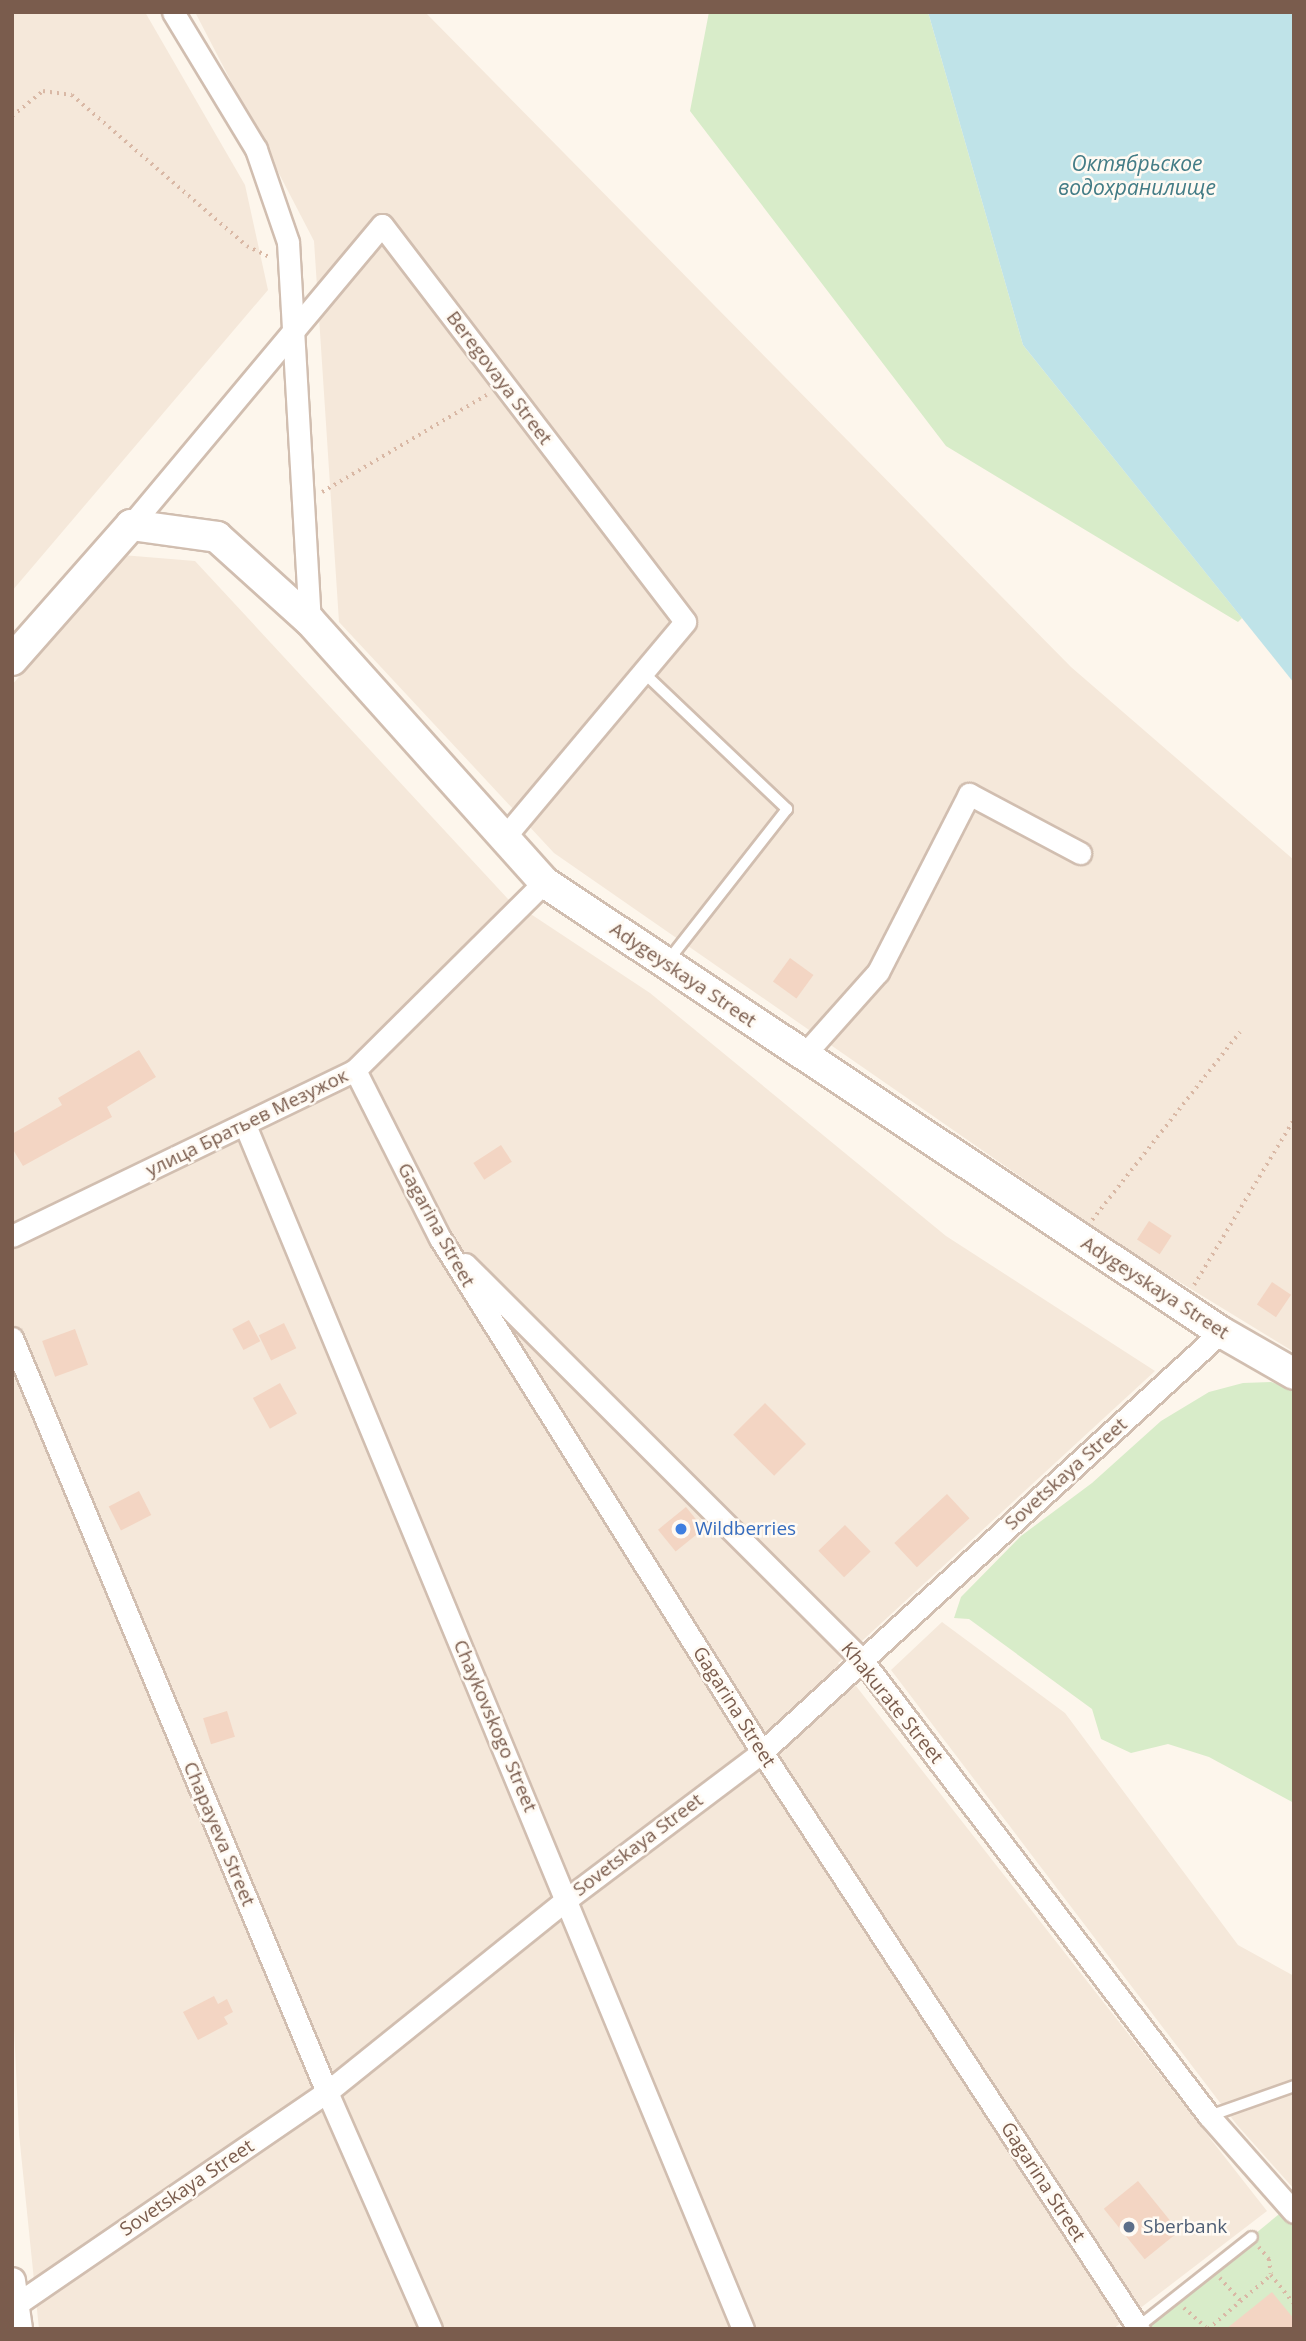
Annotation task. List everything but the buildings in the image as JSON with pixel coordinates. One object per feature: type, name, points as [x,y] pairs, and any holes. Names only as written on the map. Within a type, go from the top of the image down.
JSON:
[{"type":"main road","name":"Adygeyskaya Street","points":[[131,525],[216,537],[310,621],[506,835],[544,882],[1181,1306],[1221,1332],[1291,1369]]},
{"type":"main road","points":[[12,660],[131,525]]},
{"type":"street","points":[[173,12],[256,149],[288,242],[310,621]]},
{"type":"street","name":"Beregovaya Street","points":[[131,525],[382,225],[685,622],[506,835]]},
{"type":"street","points":[[804,1055],[878,972],[969,794],[1080,853]]},
{"type":"street","name":"улица Братьев Мезужок","points":[[12,1236],[355,1070],[544,882]]},
{"type":"street","name":"Gagarina Street","points":[[355,1070],[440,1238],[762,1752],[1139,2328]]},
{"type":"street","name":"Chaykovskogo Street","points":[[245,1125],[743,2329]]},
{"type":"street","name":"Khakurate Street","points":[[440,1238],[862,1660],[1209,2116],[1294,2212]]},
{"type":"street","name":"Sovetskaya Street","points":[[15,2305],[327,2092],[567,1899],[762,1752],[1221,1332]]},
{"type":"street","name":"Chapayeva Street","points":[[12,1338],[327,2092],[431,2329]]},
{"type":"lane","points":[[643,672],[787,809],[666,964]]},
{"type":"lane","points":[[1209,2116],[1294,2086]]},
{"type":"lane","points":[[1139,2328],[1252,2237]]},
{"type":"path","points":[[12,116],[43,91],[72,95],[247,246],[268,256],[289,259]]},
{"type":"path","points":[[303,502],[503,384]]},
{"type":"path","points":[[1077,1237],[1240,1032]]},
{"type":"path","points":[[1181,1306],[1294,1119]]},
{"type":"path","points":[[1252,2237],[1269,2259],[1271,2275],[1294,2303]]},
{"type":"path","points":[[1212,2269],[1240,2300]]},
{"type":"path","points":[[1174,2299],[1207,2328],[1271,2275]]},
{"type":"shaded area","points":[[12,12],[145,12],[245,185],[268,290],[12,591]]},
{"type":"shaded area","points":[[195,12],[425,12],[1071,667],[1294,860],[1294,1352],[1119,1245],[554,853],[339,622],[314,241]]},
{"type":"shaded area","points":[[122,555],[195,561],[508,899],[650,993],[946,1236],[1155,1371],[838,1663],[1267,2211],[1113,2329],[39,2329],[19,2134],[12,1986],[12,685]]},
{"type":"shaded area","points":[[942,1622],[1065,1713],[1238,1945],[1294,1976],[1294,2189],[1237,2125],[891,1670]]},
{"type":"green space","points":[[709,12],[928,12],[1023,345],[1242,618],[1238,622],[946,446],[690,111]]},
{"type":"green space","points":[[1271,1382],[1294,1390],[1294,1803],[1209,1757],[1168,1744],[1131,1753],[1101,1739],[1092,1709],[969,1619],[954,1618],[961,1597],[1021,1536],[1092,1483],[1161,1421],[1209,1392],[1243,1383]]},
{"type":"green space","points":[[1289,2206],[1294,2212],[1294,2329],[1139,2329]]},
{"type":"water","name":"Октябрьское водохранилище","points":[[928,12],[1294,12],[1294,683],[1023,345]]},
{"type":"place","name":"Wildberries","points":[[681,1529]]},
{"type":"place","name":"Sberbank","points":[[1129,2227]]}]
